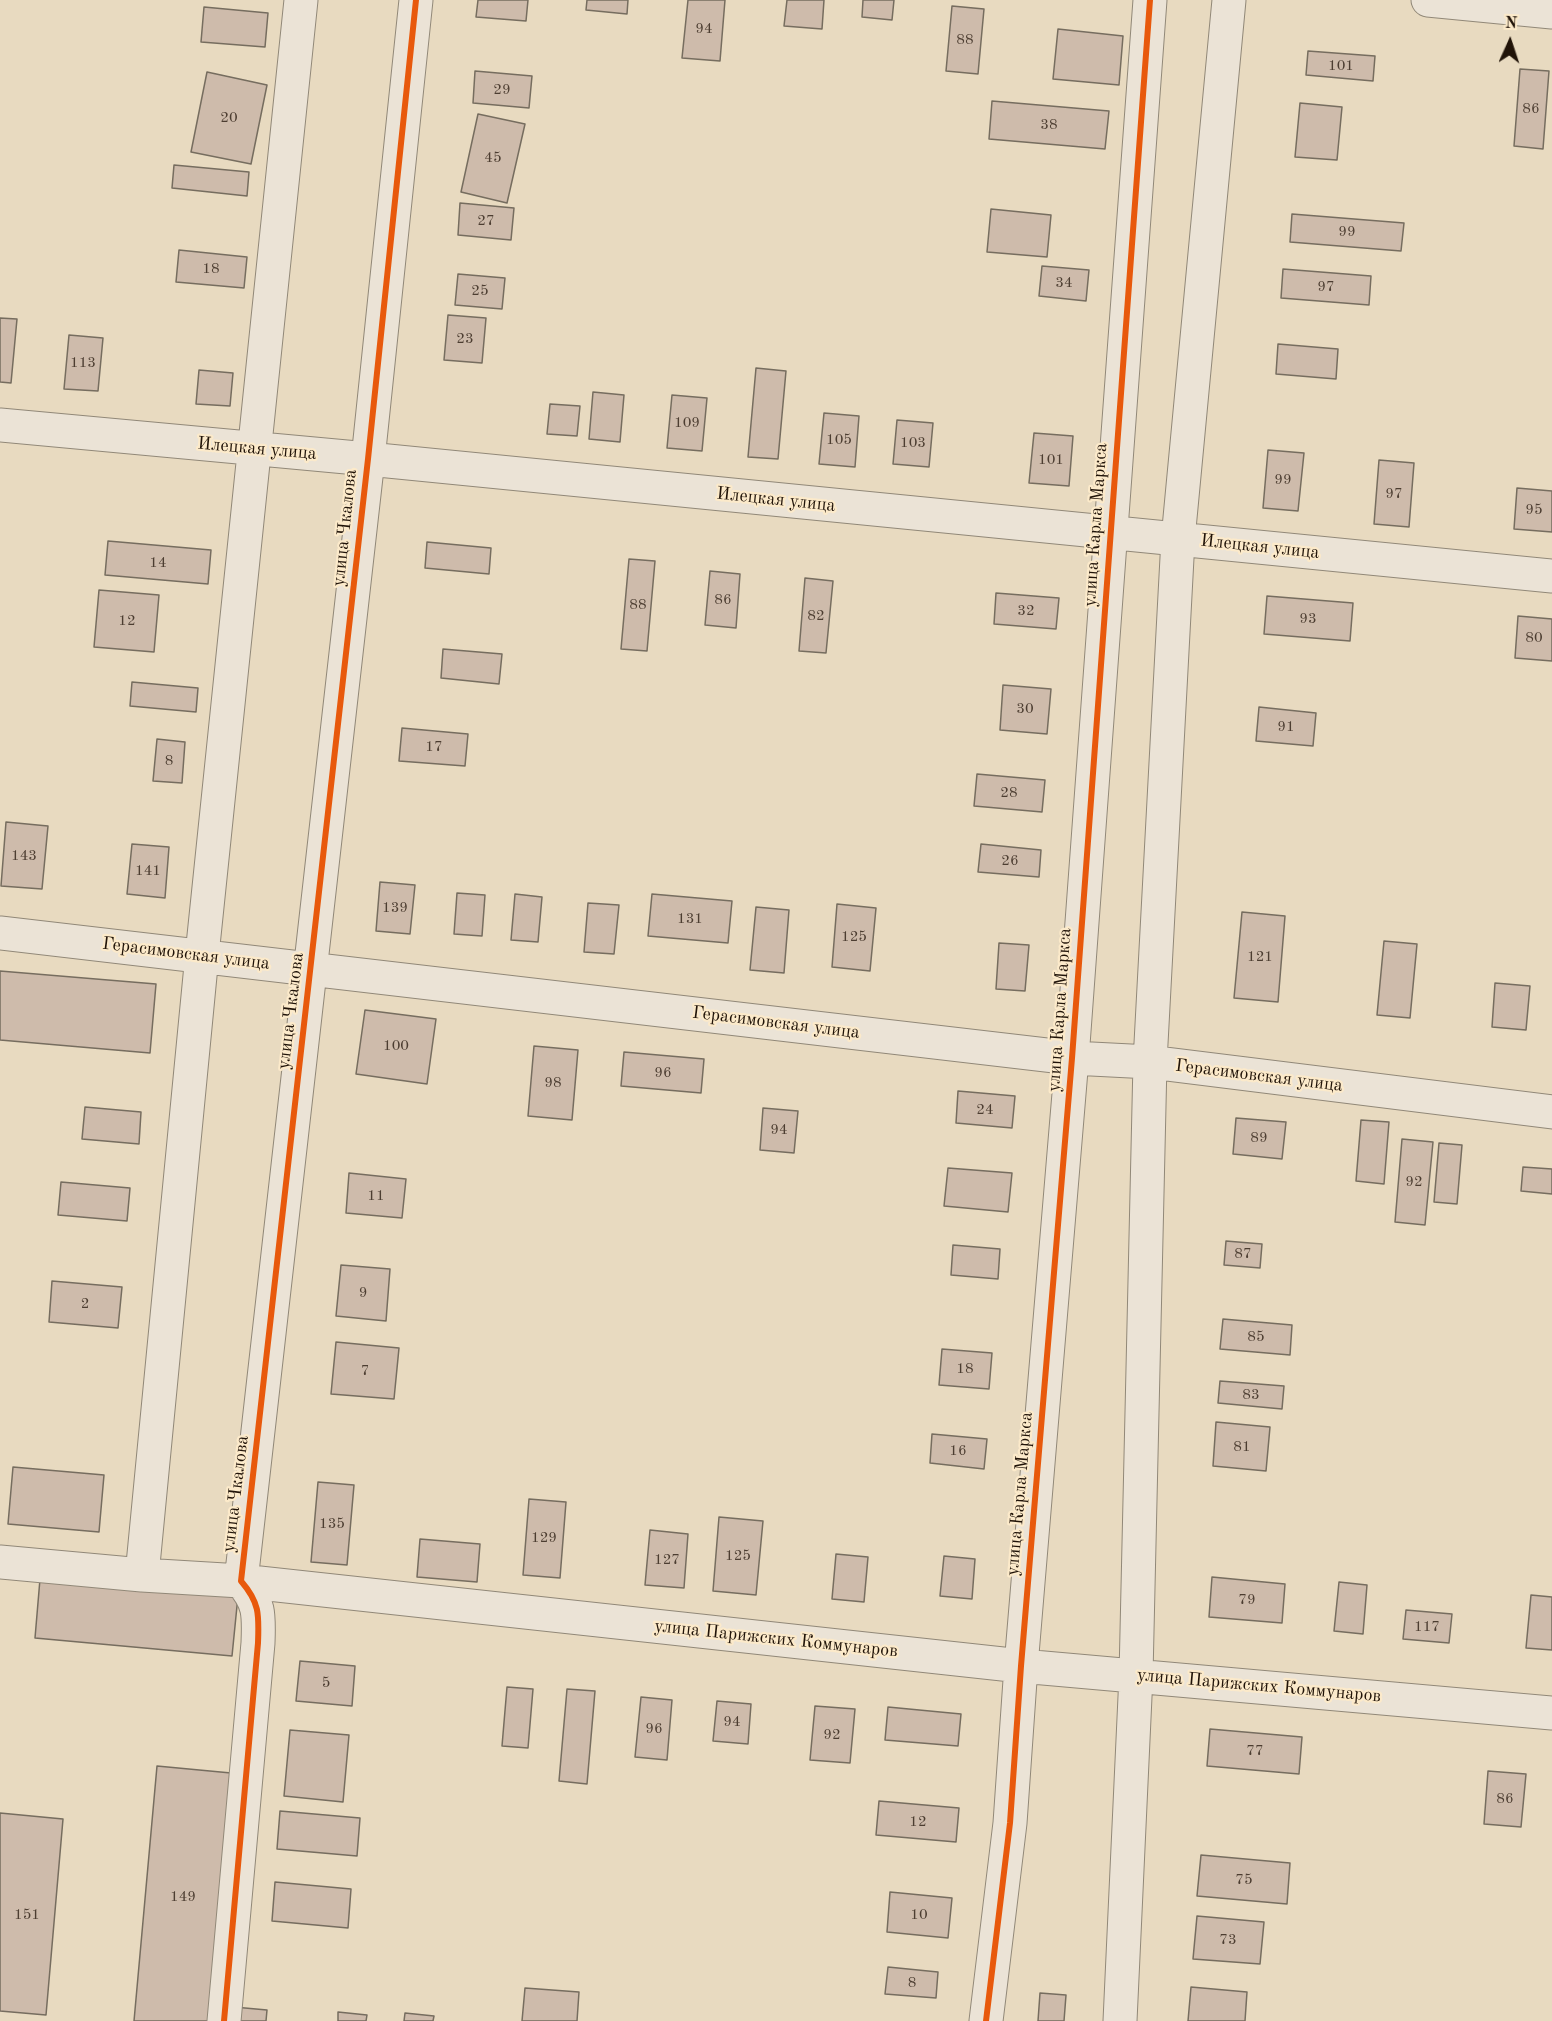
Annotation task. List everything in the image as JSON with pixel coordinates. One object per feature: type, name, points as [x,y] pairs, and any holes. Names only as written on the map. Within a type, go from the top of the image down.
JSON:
[{"type":"street","points":[[142,1575],[202,955],[301,0]]},
{"type":"street","name":"улица Чкалова","points":[[224,2021],[258,1643],[259,1611],[252,1593],[241,1581],[368,459],[416,0]]},
{"type":"street","name":"улица Карла Маркса","points":[[986,2021],[1010,1823],[1072,1058],[1150,0]]},
{"type":"street","points":[[1120,2021],[1136,1675],[1150,1062],[1178,539],[1229,0]]},
{"type":"street","points":[[1428,0],[1552,12]]},
{"type":"street","name":"Илецкая улица","points":[[0,425],[1552,576]]},
{"type":"street","name":"Герасимовская улица","points":[[0,933],[1072,1058],[1150,1062],[1552,1112]]},
{"type":"street","name":"улица Парижских Коммунаров","points":[[0,1562],[241,1581],[1021,1666],[1552,1713]]},
{"type":"building","points":[[478,0],[528,0],[526,21],[476,17]]},
{"type":"building","points":[[587,0],[628,0],[627,14],[586,10]]},
{"type":"building","points":[[688,0],[725,0],[720,61],[682,58]]},
{"type":"building","points":[[787,0],[824,0],[822,29],[784,26]]},
{"type":"building","points":[[863,0],[894,0],[892,20],[862,17]]},
{"type":"building","points":[[952,6],[984,9],[978,74],[946,71]]},
{"type":"building","points":[[204,7],[268,13],[265,47],[201,42]]},
{"type":"building","points":[[1058,29],[1123,36],[1119,85],[1053,79]]},
{"type":"building","points":[[1308,51],[1375,56],[1373,81],[1306,75]]},
{"type":"building","points":[[1520,69],[1549,71],[1543,149],[1514,146]]},
{"type":"building","points":[[475,71],[532,76],[529,108],[473,103]]},
{"type":"building","points":[[207,72],[267,85],[251,164],[191,152]]},
{"type":"building","points":[[992,101],[1109,111],[1105,149],[989,139]]},
{"type":"building","points":[[1300,103],[1342,107],[1337,160],[1295,157]]},
{"type":"building","points":[[478,114],[525,124],[507,203],[461,192]]},
{"type":"building","points":[[174,165],[249,172],[247,196],[172,188]]},
{"type":"building","points":[[460,203],[514,208],[511,240],[458,235]]},
{"type":"building","points":[[991,209],[1051,215],[1047,257],[987,252]]},
{"type":"building","points":[[1292,214],[1404,223],[1401,251],[1290,242]]},
{"type":"building","points":[[179,250],[247,257],[244,288],[176,282]]},
{"type":"building","points":[[1042,266],[1089,270],[1086,301],[1039,296]]},
{"type":"building","points":[[1283,269],[1371,276],[1369,305],[1281,298]]},
{"type":"building","points":[[458,274],[505,278],[502,309],[455,305]]},
{"type":"building","points":[[448,315],[486,318],[482,363],[444,360]]},
{"type":"building","points":[[0,318],[17,319],[11,383],[0,382]]},
{"type":"building","points":[[69,335],[103,338],[98,391],[64,389]]},
{"type":"building","points":[[1278,344],[1338,349],[1336,379],[1276,374]]},
{"type":"building","points":[[756,368],[786,371],[778,459],[748,457]]},
{"type":"building","points":[[199,370],[233,373],[230,406],[196,404]]},
{"type":"building","points":[[593,392],[624,395],[620,442],[589,439]]},
{"type":"building","points":[[672,395],[707,398],[702,451],[667,448]]},
{"type":"building","points":[[550,404],[580,406],[577,436],[547,434]]},
{"type":"building","points":[[824,413],[859,416],[855,467],[819,464]]},
{"type":"building","points":[[897,420],[933,423],[929,467],[893,464]]},
{"type":"building","points":[[1034,433],[1073,436],[1069,486],[1029,483]]},
{"type":"building","points":[[1268,450],[1304,453],[1298,511],[1263,508]]},
{"type":"building","points":[[1379,460],[1414,463],[1409,527],[1374,524]]},
{"type":"building","points":[[1517,488],[1552,491],[1552,532],[1514,529]]},
{"type":"building","points":[[108,541],[211,550],[208,584],[105,575]]},
{"type":"building","points":[[427,542],[491,548],[489,574],[425,568]]},
{"type":"building","points":[[629,559],[655,561],[647,651],[621,649]]},
{"type":"building","points":[[710,571],[740,574],[736,628],[705,625]]},
{"type":"building","points":[[805,578],[833,581],[826,653],[799,651]]},
{"type":"building","points":[[99,590],[159,595],[154,652],[94,647]]},
{"type":"building","points":[[996,593],[1059,598],[1056,629],[994,624]]},
{"type":"building","points":[[1267,596],[1353,603],[1350,641],[1264,634]]},
{"type":"building","points":[[1518,616],[1552,619],[1552,661],[1515,658]]},
{"type":"building","points":[[443,649],[502,654],[499,684],[441,678]]},
{"type":"building","points":[[132,682],[198,688],[196,712],[130,706]]},
{"type":"building","points":[[1003,685],[1051,689],[1047,734],[1000,730]]},
{"type":"building","points":[[1259,707],[1316,713],[1313,746],[1256,741]]},
{"type":"building","points":[[402,728],[468,734],[465,766],[399,761]]},
{"type":"building","points":[[157,739],[185,742],[182,783],[153,781]]},
{"type":"building","points":[[977,774],[1045,780],[1042,812],[974,806]]},
{"type":"building","points":[[6,822],[48,826],[42,889],[1,886]]},
{"type":"building","points":[[132,844],[169,847],[165,898],[127,894]]},
{"type":"building","points":[[981,844],[1041,850],[1039,877],[978,872]]},
{"type":"building","points":[[380,882],[415,885],[410,934],[376,931]]},
{"type":"building","points":[[457,893],[485,895],[482,936],[454,934]]},
{"type":"building","points":[[515,894],[542,897],[538,942],[511,940]]},
{"type":"building","points":[[652,894],[732,901],[728,943],[648,936]]},
{"type":"building","points":[[588,903],[619,905],[614,954],[584,952]]},
{"type":"building","points":[[837,904],[876,908],[870,971],[832,967]]},
{"type":"building","points":[[756,907],[789,910],[784,973],[750,970]]},
{"type":"building","points":[[1242,912],[1285,916],[1278,1002],[1234,998]]},
{"type":"building","points":[[1384,941],[1417,944],[1410,1018],[1377,1015]]},
{"type":"building","points":[[999,943],[1029,945],[1025,991],[996,989]]},
{"type":"building","points":[[0,971],[156,984],[150,1053],[0,1040]]},
{"type":"building","points":[[1495,983],[1530,986],[1526,1030],[1492,1027]]},
{"type":"building","points":[[365,1010],[436,1019],[427,1084],[356,1074]]},
{"type":"building","points":[[534,1046],[578,1050],[572,1120],[528,1116]]},
{"type":"building","points":[[624,1052],[704,1059],[701,1093],[621,1086]]},
{"type":"building","points":[[958,1091],[1015,1096],[1012,1128],[956,1123]]},
{"type":"building","points":[[85,1107],[141,1112],[139,1144],[82,1139]]},
{"type":"building","points":[[763,1108],[798,1111],[794,1153],[760,1150]]},
{"type":"building","points":[[1236,1118],[1286,1122],[1282,1159],[1233,1154]]},
{"type":"building","points":[[1361,1120],[1389,1122],[1384,1184],[1356,1181]]},
{"type":"building","points":[[1402,1139],[1433,1142],[1425,1225],[1395,1222]]},
{"type":"building","points":[[1439,1143],[1462,1145],[1457,1204],[1434,1202]]},
{"type":"building","points":[[1523,1167],[1552,1169],[1552,1194],[1521,1191]]},
{"type":"building","points":[[948,1168],[1012,1173],[1008,1212],[944,1206]]},
{"type":"building","points":[[349,1173],[406,1179],[402,1218],[346,1213]]},
{"type":"building","points":[[61,1182],[130,1188],[127,1221],[58,1215]]},
{"type":"building","points":[[1226,1241],[1262,1244],[1260,1268],[1224,1265]]},
{"type":"building","points":[[953,1245],[1000,1249],[998,1279],[951,1275]]},
{"type":"building","points":[[341,1265],[390,1269],[386,1321],[336,1316]]},
{"type":"building","points":[[52,1281],[122,1287],[118,1328],[49,1322]]},
{"type":"building","points":[[1223,1319],[1292,1325],[1290,1355],[1220,1349]]},
{"type":"building","points":[[336,1342],[399,1348],[394,1399],[331,1394]]},
{"type":"building","points":[[942,1349],[992,1353],[989,1389],[939,1385]]},
{"type":"building","points":[[1220,1381],[1284,1386],[1282,1409],[1218,1403]]},
{"type":"building","points":[[1216,1422],[1270,1427],[1266,1471],[1213,1466]]},
{"type":"building","points":[[932,1434],[987,1439],[984,1469],[930,1463]]},
{"type":"building","points":[[13,1467],[104,1475],[99,1532],[8,1524]]},
{"type":"building","points":[[318,1482],[354,1485],[347,1565],[311,1562]]},
{"type":"building","points":[[529,1499],[566,1502],[560,1578],[523,1575]]},
{"type":"building","points":[[719,1517],[763,1521],[756,1595],[713,1591]]},
{"type":"building","points":[[650,1530],[688,1534],[684,1588],[645,1585]]},
{"type":"building","points":[[420,1539],[480,1544],[477,1582],[417,1577]]},
{"type":"building","points":[[836,1554],[868,1557],[864,1602],[832,1599]]},
{"type":"building","points":[[944,1556],[975,1559],[972,1599],[940,1596]]},
{"type":"building","points":[[1212,1577],[1285,1584],[1282,1623],[1209,1617]]},
{"type":"building","points":[[40,1579],[238,1596],[232,1656],[35,1638]]},
{"type":"building","points":[[1339,1582],[1367,1585],[1363,1634],[1334,1631]]},
{"type":"building","points":[[1531,1595],[1552,1597],[1552,1650],[1526,1648]]},
{"type":"building","points":[[1406,1610],[1452,1614],[1449,1643],[1403,1639]]},
{"type":"building","points":[[300,1661],[355,1666],[352,1706],[296,1701]]},
{"type":"building","points":[[507,1687],[533,1689],[528,1748],[502,1746]]},
{"type":"building","points":[[567,1689],[595,1691],[587,1784],[559,1781]]},
{"type":"building","points":[[641,1697],[672,1700],[667,1760],[635,1757]]},
{"type":"building","points":[[717,1701],[751,1704],[748,1744],[713,1741]]},
{"type":"building","points":[[815,1706],[855,1709],[850,1763],[810,1760]]},
{"type":"building","points":[[888,1707],[961,1714],[958,1746],[885,1740]]},
{"type":"building","points":[[1210,1729],[1302,1737],[1299,1774],[1207,1766]]},
{"type":"building","points":[[290,1730],[349,1735],[343,1802],[284,1796]]},
{"type":"building","points":[[157,1766],[231,1773],[209,2021],[134,2021]]},
{"type":"building","points":[[1488,1771],[1526,1774],[1521,1827],[1484,1824]]},
{"type":"building","points":[[879,1801],[959,1808],[956,1842],[876,1835]]},
{"type":"building","points":[[280,1811],[360,1818],[357,1856],[277,1849]]},
{"type":"building","points":[[0,1813],[63,1819],[46,2015],[0,2011]]},
{"type":"building","points":[[1201,1855],[1290,1863],[1287,1904],[1197,1896]]},
{"type":"building","points":[[275,1882],[351,1889],[348,1928],[272,1921]]},
{"type":"building","points":[[890,1892],[952,1898],[948,1938],[887,1932]]},
{"type":"building","points":[[1197,1916],[1264,1922],[1260,1964],[1193,1959]]},
{"type":"building","points":[[888,1967],[938,1972],[936,1998],[885,1994]]},
{"type":"building","points":[[1191,1987],[1247,1992],[1245,2021],[1188,2021]]},
{"type":"building","points":[[525,1988],[579,1992],[577,2021],[522,2021]]},
{"type":"building","points":[[1040,1993],[1066,1995],[1064,2021],[1038,2021]]},
{"type":"building","points":[[234,2007],[267,2010],[266,2021],[233,2021]]},
{"type":"building","points":[[338,2012],[367,2015],[366,2021],[338,2021]]},
{"type":"building","points":[[405,2013],[434,2016],[433,2021],[404,2021]]},
{"type":"cycle path","points":[[224,2021],[258,1643],[257,1610],[252,1596],[241,1581],[368,459],[416,0]]},
{"type":"cycle path","points":[[986,2021],[1010,1823],[1072,1058],[1150,0]]}]
